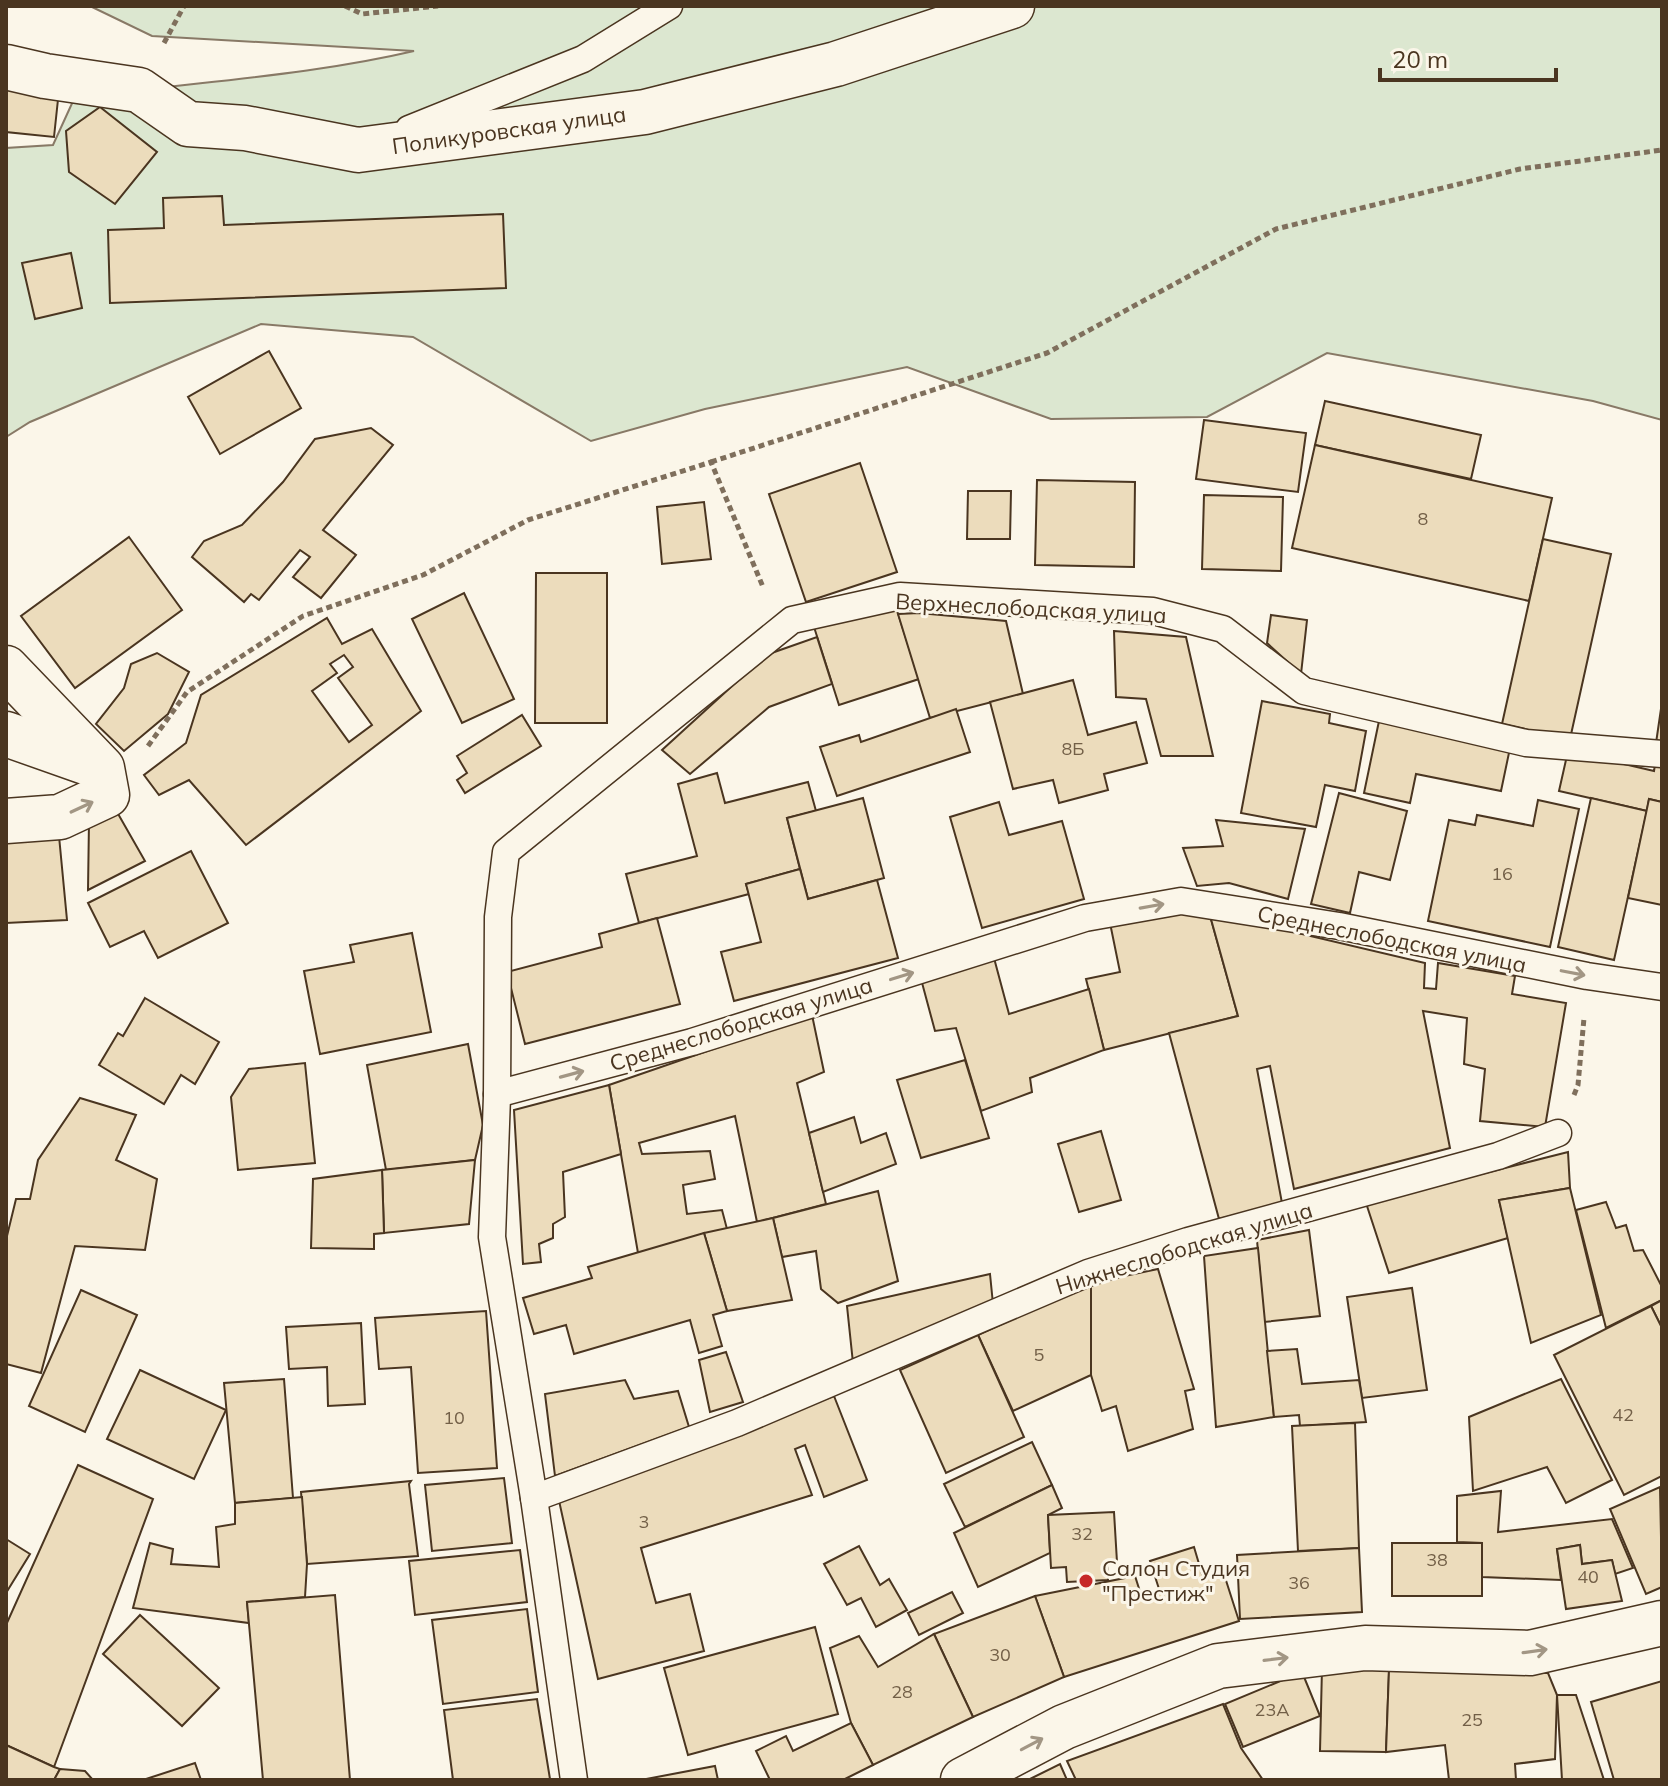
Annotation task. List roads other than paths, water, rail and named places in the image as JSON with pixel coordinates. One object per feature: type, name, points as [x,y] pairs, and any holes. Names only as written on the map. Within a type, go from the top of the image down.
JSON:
[{"type":"street","name":"Поликуровская улица","points":[[6,67],[139,90],[188,124],[245,128],[358,150],[645,112],[836,64],[1012,6]]},
{"type":"street","points":[[6,668],[102,768],[107,795],[60,817],[6,821]]},
{"type":"street","points":[[6,734],[102,768]]},
{"type":"street","points":[[963,1780],[1064,1727],[1218,1666],[1365,1648],[1530,1653],[1662,1623]]},
{"type":"lane","points":[[358,150],[583,59],[669,6]]},
{"type":"lane","name":"Верхнеслободская улица","points":[[497,1094],[498,917],[506,852],[792,620],[900,596],[1153,611],[1223,629],[1304,691],[1526,743],[1662,754]]},
{"type":"lane","name":"Среднеслободская улица","points":[[497,1094],[692,1042],[1085,918],[1181,901],[1339,926],[1587,976],[1662,987]]},
{"type":"lane","points":[[497,1094],[492,1237],[534,1498],[574,1780]]},
{"type":"lane","name":"Нижнеслободская улица","points":[[534,1498],[737,1423],[1088,1273],[1203,1237],[1498,1156],[1558,1133]]},
{"type":"place","name":"Салон Студия \"Престиж\"","points":[[1086,1581]]}]
